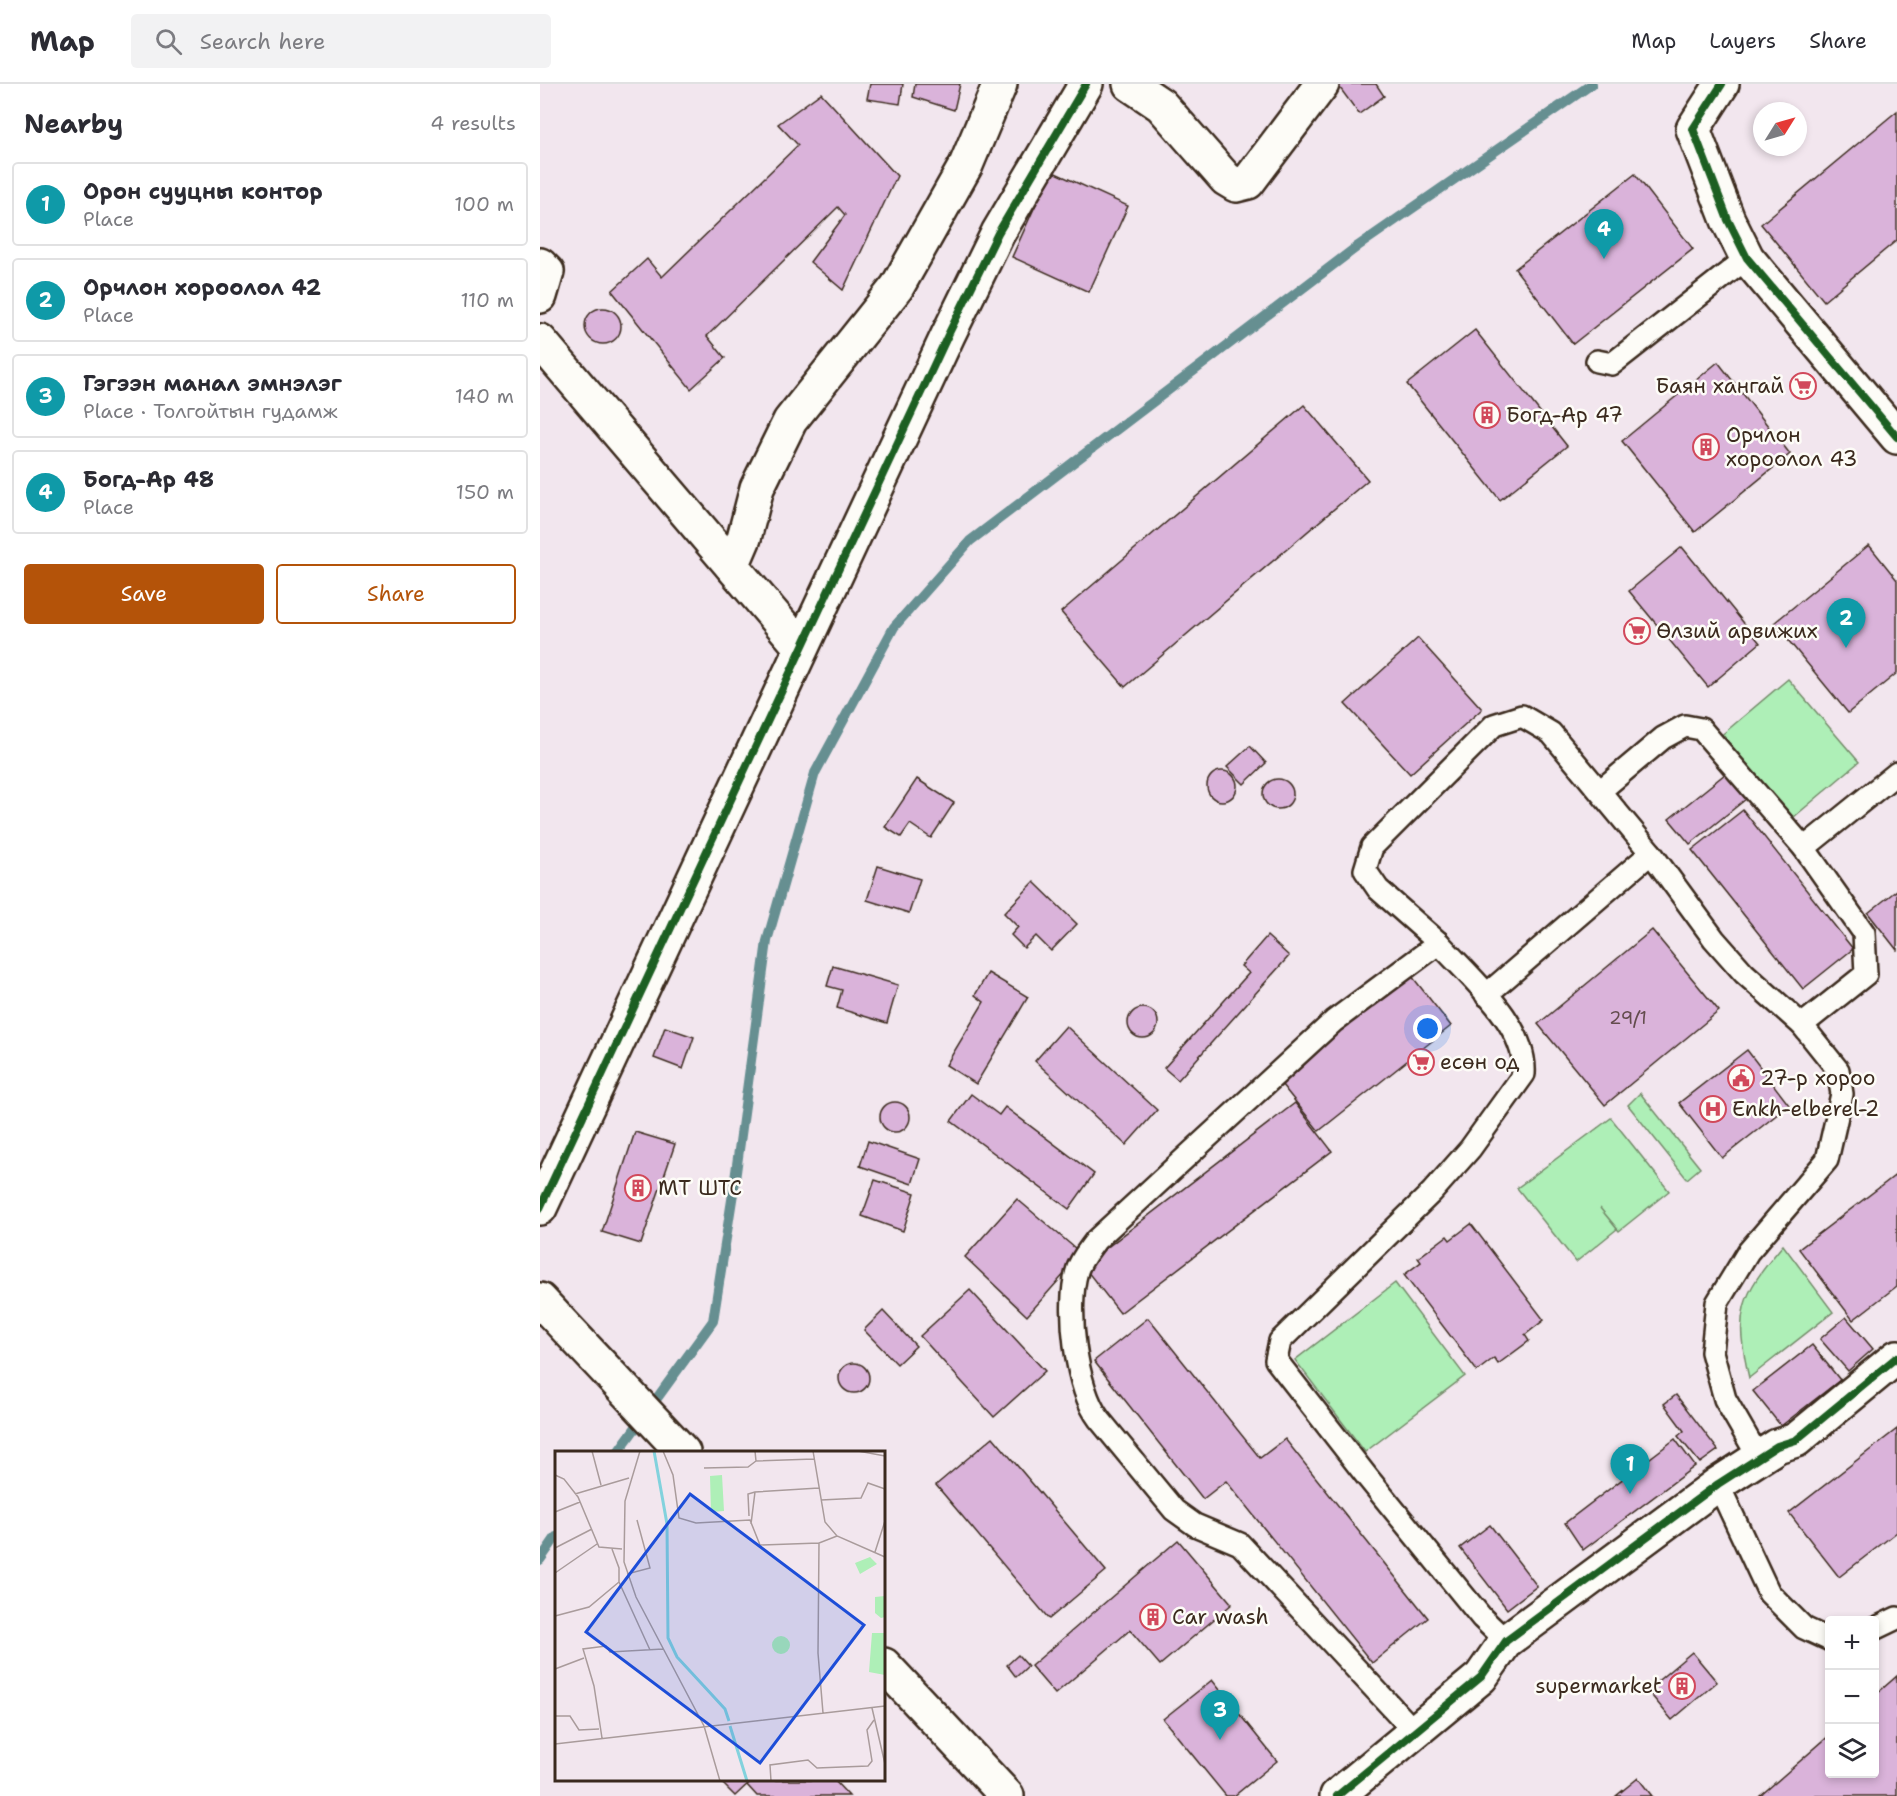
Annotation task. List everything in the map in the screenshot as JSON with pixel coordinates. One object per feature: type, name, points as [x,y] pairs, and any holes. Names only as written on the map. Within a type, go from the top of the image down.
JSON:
[{"type":"street","points":[[732,566],[744,538],[757,488],[790,421],[897,287],[966,165],[1000,84]]},
{"type":"street","points":[[540,1208],[800,646],[998,233],[1086,84]]},
{"type":"street","points":[[1130,84],[1161,105],[1226,178],[1236,185],[1248,182],[1322,84]]},
{"type":"street","points":[[1722,84],[1692,129],[1728,220],[1748,258],[1897,437]]},
{"type":"street","points":[[540,265],[547,272],[540,296]]},
{"type":"street","points":[[546,356],[800,646]]},
{"type":"street","points":[[540,1300],[682,1451]]},
{"type":"street","points":[[1337,1796],[1413,1730],[1481,1677],[1506,1641],[1718,1484],[1778,1446],[1796,1440],[1897,1357]]},
{"type":"street","points":[[885,1666],[1007,1796]]},
{"type":"lane","points":[[1597,361],[1612,364],[1748,258]]},
{"type":"lane","points":[[1506,1641],[1482,1618],[1368,1479],[1276,1360],[1280,1341],[1431,1192],[1470,1149],[1524,1074],[1525,1060],[1510,1023],[1439,943],[1378,889],[1365,870],[1372,847],[1494,725],[1522,716],[1551,733],[1651,853],[1714,939],[1744,974],[1802,1025],[1838,1070],[1842,1094],[1827,1160],[1748,1252],[1717,1303],[1712,1352],[1725,1399],[1759,1458]]},
{"type":"lane","points":[[1600,791],[1663,738],[1685,726],[1701,729],[1804,848],[1864,933],[1866,974],[1802,1025]]},
{"type":"lane","points":[[1804,848],[1897,772]]},
{"type":"lane","points":[[1486,995],[1651,853]]},
{"type":"lane","points":[[1413,1730],[1240,1544],[1195,1525],[1174,1510],[1091,1409],[1077,1369],[1073,1287],[1077,1269],[1088,1251],[1105,1232],[1334,1021],[1439,943]]},
{"type":"lane","points":[[1718,1484],[1769,1593],[1804,1629],[1825,1638]]},
{"type":"lane","points":[[1879,1627],[1897,1618]]},
{"type":"green space","points":[[1788,679],[1859,762],[1788,822],[1718,738]]},
{"type":"green space","points":[[1640,1093],[1700,1168],[1687,1179],[1628,1105]]},
{"type":"green space","points":[[1611,1118],[1669,1191],[1619,1231],[1600,1208],[1617,1229],[1576,1262],[1517,1188]]},
{"type":"green space","points":[[1783,1245],[1833,1312],[1749,1378],[1742,1337],[1744,1306],[1757,1278]]},
{"type":"green space","points":[[1395,1283],[1465,1376],[1365,1452],[1295,1360]]},
{"type":"building","points":[[870,84],[903,84],[900,104],[867,99]]},
{"type":"building","points":[[915,84],[960,84],[954,110],[913,97]]},
{"type":"building","points":[[1337,84],[1376,84],[1384,96],[1359,114]]},
{"type":"building","points":[[821,93],[897,176],[843,290],[810,262],[845,215],[838,207],[707,336],[725,358],[691,389],[612,291],[647,259],[662,277],[798,145],[778,124]]},
{"type":"building","points":[[1897,111],[1897,240],[1824,301],[1761,224]]},
{"type":"building","points":[[1051,171],[1128,206],[1089,292],[1012,257]]},
{"type":"building","points":[[1635,174],[1693,249],[1573,344],[1515,269]]},
{"type":"building","points":[[603,308],[616,313],[621,326],[616,339],[603,344],[590,339],[585,326],[590,313]]},
{"type":"building","name":"Богд-Ар 47","points":[[1475,330],[1567,446],[1500,500],[1407,384]]},
{"type":"building","name":"Орчлон хороолол 43","points":[[1718,362],[1790,454],[1695,532],[1622,441]]},
{"type":"building","points":[[1304,405],[1368,480],[1125,687],[1061,612]]},
{"type":"building","points":[[1869,545],[1897,580],[1897,673],[1848,713],[1774,623]]},
{"type":"building","points":[[1682,547],[1760,643],[1708,687],[1629,591]]},
{"type":"building","points":[[1418,638],[1482,709],[1410,774],[1345,704]]},
{"type":"building","points":[[1250,746],[1266,763],[1244,784],[1227,767]]},
{"type":"building","points":[[1222,771],[1233,775],[1237,786],[1233,797],[1222,801],[1211,797],[1207,786],[1211,775]]},
{"type":"building","points":[[1725,774],[1746,799],[1690,844],[1669,819]]},
{"type":"building","points":[[917,779],[954,803],[931,838],[910,824],[901,837],[885,827]]},
{"type":"building","points":[[1278,779],[1289,783],[1293,794],[1289,805],[1278,809],[1267,805],[1263,794],[1267,783]]},
{"type":"building","points":[[1743,810],[1853,949],[1803,989],[1692,850]]},
{"type":"building","points":[[878,866],[920,879],[909,913],[867,900]]},
{"type":"building","points":[[1034,882],[1077,924],[1051,951],[1036,936],[1024,948],[1011,935],[1018,927],[1004,913]]},
{"type":"building","points":[[1897,890],[1897,950],[1868,913]]},
{"type":"building","points":[[1652,930],[1719,1011],[1605,1105],[1538,1024]]},
{"type":"building","points":[[1267,936],[1289,956],[1178,1080],[1164,1068],[1249,973],[1241,966]]},
{"type":"building","points":[[833,966],[898,985],[887,1023],[837,1008],[842,990],[827,986]]},
{"type":"building","points":[[988,973],[1028,997],[976,1084],[946,1065],[984,1002],[975,995]]},
{"type":"building","points":[[1411,975],[1451,1026],[1319,1131],[1278,1080]]},
{"type":"building","points":[[1143,1008],[1154,1012],[1158,1023],[1154,1034],[1143,1038],[1132,1034],[1128,1023],[1132,1012]]},
{"type":"building","points":[[1066,1026],[1157,1110],[1126,1145],[1035,1061]]},
{"type":"building","points":[[665,1027],[694,1037],[683,1069],[654,1058]]},
{"type":"building","points":[[1747,1050],[1789,1105],[1722,1158],[1679,1103]]},
{"type":"building","points":[[971,1094],[999,1115],[1005,1107],[1094,1174],[1069,1209],[951,1121]]},
{"type":"building","points":[[895,1102],[906,1106],[910,1117],[906,1128],[895,1132],[884,1128],[880,1117],[884,1106]]},
{"type":"building","points":[[1295,1103],[1332,1151],[1120,1313],[1083,1266]]},
{"type":"building","name":"MТ ШТС","points":[[635,1132],[675,1144],[641,1244],[602,1232]]},
{"type":"building","points":[[868,1141],[920,1159],[912,1184],[860,1166]]},
{"type":"building","points":[[1897,1174],[1897,1286],[1853,1320],[1799,1249]]},
{"type":"building","points":[[875,1180],[915,1193],[903,1231],[862,1216]]},
{"type":"building","points":[[1017,1199],[1082,1254],[1027,1316],[965,1257]]},
{"type":"building","points":[[1471,1224],[1544,1320],[1525,1335],[1529,1341],[1498,1364],[1494,1358],[1477,1371],[1404,1275],[1421,1262],[1418,1258],[1447,1236],[1450,1240]]},
{"type":"building","points":[[970,1290],[1045,1371],[994,1417],[920,1336]]},
{"type":"building","points":[[883,1311],[916,1346],[897,1364],[864,1330]]},
{"type":"building","points":[[1846,1317],[1873,1349],[1848,1371],[1820,1339]]},
{"type":"building","points":[[1148,1318],[1260,1458],[1285,1439],[1428,1618],[1372,1663],[1226,1481],[1203,1499],[1094,1361]]},
{"type":"building","points":[[1812,1345],[1840,1380],[1781,1426],[1753,1391]]},
{"type":"building","points":[[854,1363],[865,1367],[869,1378],[865,1389],[854,1393],[843,1389],[839,1378],[843,1367]]},
{"type":"building","points":[[1676,1395],[1718,1450],[1700,1463],[1678,1436],[1684,1431],[1664,1404]]},
{"type":"building","points":[[1897,1429],[1897,1532],[1839,1577],[1789,1513]]},
{"type":"building","points":[[993,1437],[1106,1571],[1049,1619],[936,1485]]},
{"type":"building","points":[[1675,1439],[1695,1466],[1583,1550],[1565,1523]]},
{"type":"building","points":[[1490,1525],[1537,1586],[1507,1609],[1460,1548]]},
{"type":"building","name":"Car wash","points":[[1178,1540],[1232,1604],[1160,1665],[1130,1630],[1055,1694],[1031,1666]]},
{"type":"building","name":"supermarket","points":[[1692,1652],[1717,1682],[1672,1720],[1647,1690]]},
{"type":"building","points":[[1018,1655],[1028,1666],[1016,1677],[1007,1665]]},
{"type":"building","points":[[1897,1676],[1897,1796],[1760,1796],[1825,1739],[1825,1778],[1879,1778],[1879,1692]]},
{"type":"building","points":[[1212,1680],[1277,1761],[1234,1796],[1226,1796],[1163,1719]]},
{"type":"building","points":[[1638,1778],[1652,1796],[1616,1796]]},
{"type":"building","points":[[720,1781],[751,1781],[735,1796]]},
{"type":"building","points":[[752,1781],[835,1781],[849,1796],[757,1796],[747,1785]]},
{"type":"waterway","points":[[619,1451],[713,1321],[734,1187],[767,941],[815,773],[894,627],[970,541],[1358,246],[1592,84]]},
{"type":"waterway","points":[[540,1560],[555,1538]]},
{"type":"cycle path","points":[[540,1208],[948,335],[998,233],[1086,84]]},
{"type":"cycle path","points":[[1722,84],[1693,129],[1728,220],[1747,258],[1897,437]]},
{"type":"cycle path","points":[[1337,1796],[1481,1677],[1506,1641],[1718,1484],[1777,1446],[1796,1440],[1897,1357]]},
{"type":"place","name":"Богд-Ар 48","points":[[1604,259]]},
{"type":"place","name":"Баян хангай","points":[[1803,386]]},
{"type":"place","name":"Богд-Ар 47","points":[[1487,415]]},
{"type":"place","name":"Орчлон хороолол 43","points":[[1706,447]]},
{"type":"place","name":"Өлзий арвижих","points":[[1637,631]]},
{"type":"place","name":"Орчлон хороолол 42","points":[[1846,648]]},
{"type":"place","name":"есөн од","points":[[1421,1062]]},
{"type":"place","name":"27-р хороо","points":[[1741,1078]]},
{"type":"place","name":"Enkh-elberel-2","points":[[1713,1109]]},
{"type":"place","name":"MТ ШТС","points":[[638,1188]]},
{"type":"place","name":"Орон сууцны контор","points":[[1630,1494]]},
{"type":"place","name":"Car wash","points":[[1153,1617]]},
{"type":"place","name":"supermarket","points":[[1682,1686]]},
{"type":"place","name":"Гэгээн манал эмнэлэг","points":[[1220,1740]]}]
